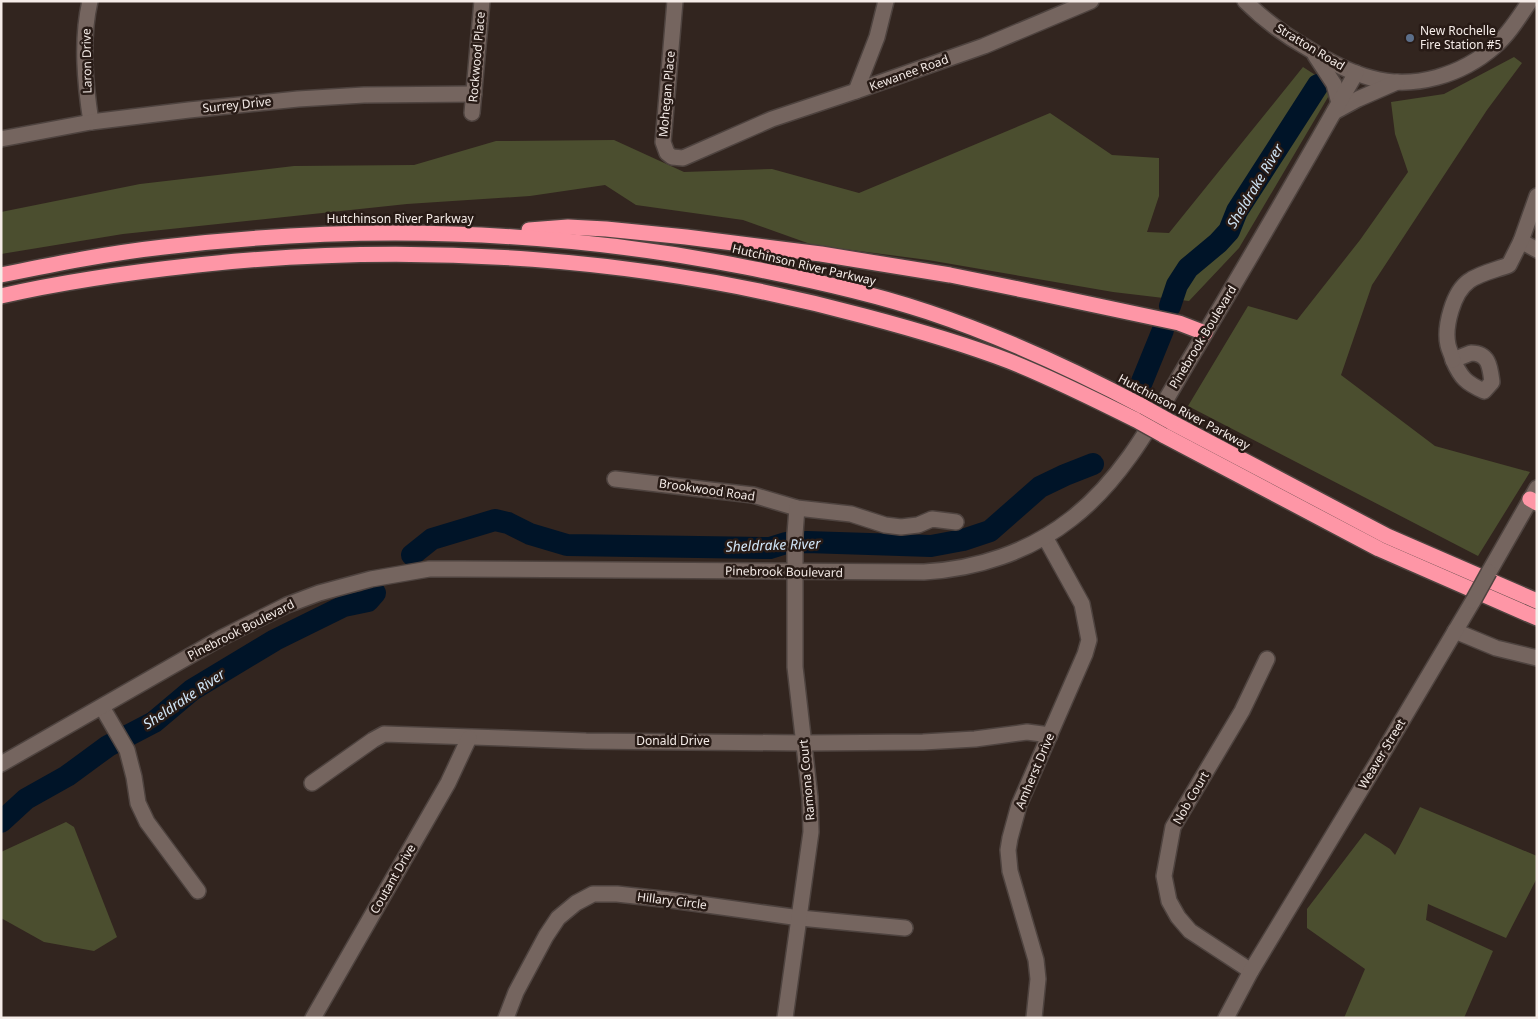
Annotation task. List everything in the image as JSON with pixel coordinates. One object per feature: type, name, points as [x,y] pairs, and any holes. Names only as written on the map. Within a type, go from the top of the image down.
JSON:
[{"type":"highway","points":[[483,234],[568,227],[678,236],[781,248],[896,266],[1024,290],[1179,323],[1205,333]]},
{"type":"highway","name":"Hutchinson River Parkway","points":[[1,275],[119,253],[163,247],[246,239],[346,233],[483,234],[572,241],[662,252],[787,275],[843,287],[928,312],[1015,344],[1074,371],[1144,407],[1387,536],[1537,602]]},
{"type":"highway","points":[[1,296],[141,271],[279,258],[372,254],[465,255],[574,263],[658,273],[731,285],[832,307],[964,345],[1009,361],[1091,397],[1379,549],[1537,618]]},
{"type":"street","name":"Laron Drive","points":[[90,1],[84,44],[91,122]]},
{"type":"street","name":"Rockwood Place","points":[[472,114],[482,1]]},
{"type":"street","name":"Mohegan Place","points":[[675,1],[663,142],[667,153],[683,158],[725,140]]},
{"type":"street","points":[[856,92],[877,37],[886,1]]},
{"type":"street","name":"Kewanee Road","points":[[725,140],[772,119],[856,92],[984,46],[1090,1]]},
{"type":"street","name":"Stratton Road","points":[[1245,1],[1271,24],[1313,52],[1356,73],[1372,78],[1398,82],[1414,82],[1442,76],[1476,60],[1504,37],[1530,1]]},
{"type":"street","points":[[1313,52],[1334,84],[1336,108],[1398,82]]},
{"type":"street","name":"Pinebrook Boulevard","points":[[1,764],[221,638],[287,605],[343,586],[398,574],[428,569],[889,573],[940,571],[993,560],[1029,546],[1045,537],[1086,507],[1116,474],[1143,436],[1356,73]]},
{"type":"street","name":"Surrey Drive","points":[[1,139],[91,122],[298,99],[364,95],[474,94]]},
{"type":"street","points":[[1453,360],[1448,345],[1448,321],[1455,299],[1467,282],[1509,265],[1521,241],[1537,196]]},
{"type":"street","points":[[1521,241],[1537,250]]},
{"type":"street","name":"Brookwood Road","points":[[615,479],[753,495],[797,508],[851,514],[885,525],[901,527],[918,525],[932,519],[956,522]]},
{"type":"street","name":"Weaver Street","points":[[1226,1018],[1251,971],[1535,497]]},
{"type":"street","points":[[795,572],[797,508]]},
{"type":"street","name":"Amherst Drive","points":[[1034,1018],[1038,979],[1036,960],[1010,871],[1008,850],[1019,804],[1085,654],[1089,640],[1082,604],[1045,537]]},
{"type":"street","name":"Ramona Court","points":[[785,1018],[811,832],[810,797],[795,667],[795,572]]},
{"type":"street","points":[[1455,631],[1496,648],[1537,658]]},
{"type":"street","name":"Nob Court","points":[[1251,971],[1190,931],[1178,917],[1170,901],[1164,876],[1173,827],[1242,710],[1266,659]]},
{"type":"street","points":[[102,707],[127,750],[138,803],[147,822],[198,891]]},
{"type":"street","name":"Donald Drive","points":[[312,783],[384,734],[586,741],[804,742],[923,742],[975,739],[1026,732],[1050,735]]},
{"type":"street","name":"Coutant Drive","points":[[313,1018],[448,782],[469,738]]},
{"type":"street","name":"Hillary Circle","points":[[506,1018],[516,992],[546,936],[558,918],[576,903],[593,894],[617,894],[800,918],[905,928]]},
{"type":"green space","points":[[1514,57],[1522,63],[1487,110],[1372,285],[1341,375],[1435,446],[1530,472],[1478,556],[1188,406],[1248,306],[1297,320],[1360,240],[1408,172],[1395,134],[1391,102],[1444,94]]},
{"type":"green space","points":[[1303,67],[1334,87],[1239,248],[1189,301],[1113,292],[928,260],[813,245],[743,220],[636,205],[605,185],[530,196],[407,204],[123,234],[1,254],[1,212],[140,184],[294,166],[414,165],[496,141],[614,140],[684,172],[772,169],[859,193],[1050,113],[1112,155],[1159,158],[1159,196],[1147,232],[1169,233]]},
{"type":"green space","points":[[1420,807],[1537,856],[1537,878],[1506,938],[1428,904],[1426,920],[1493,951],[1464,1018],[1344,1018],[1365,969],[1307,928],[1307,909],[1365,833],[1390,849],[1395,855]]},
{"type":"green space","points":[[66,822],[74,827],[117,937],[94,951],[44,942],[1,918],[1,852]]},
{"type":"waterway","name":"Sheldrake River","points":[[1170,306],[1177,285],[1188,268],[1218,243],[1229,231],[1237,211],[1318,85]]},
{"type":"waterway","name":"Sheldrake River","points":[[1141,384],[1163,330]]},
{"type":"waterway","name":"Sheldrake River","points":[[412,555],[432,539],[495,520],[508,523],[530,534],[567,545],[770,548],[786,543],[807,542],[931,546],[963,540],[990,531],[1040,487],[1093,464]]},
{"type":"waterway","name":"Sheldrake River","points":[[1,822],[26,799],[67,776],[108,746],[154,722],[192,690],[275,640],[344,606],[368,601],[375,593]]},
{"type":"place","name":"New Rochelle Fire Station #5","points":[[1410,38]]}]
